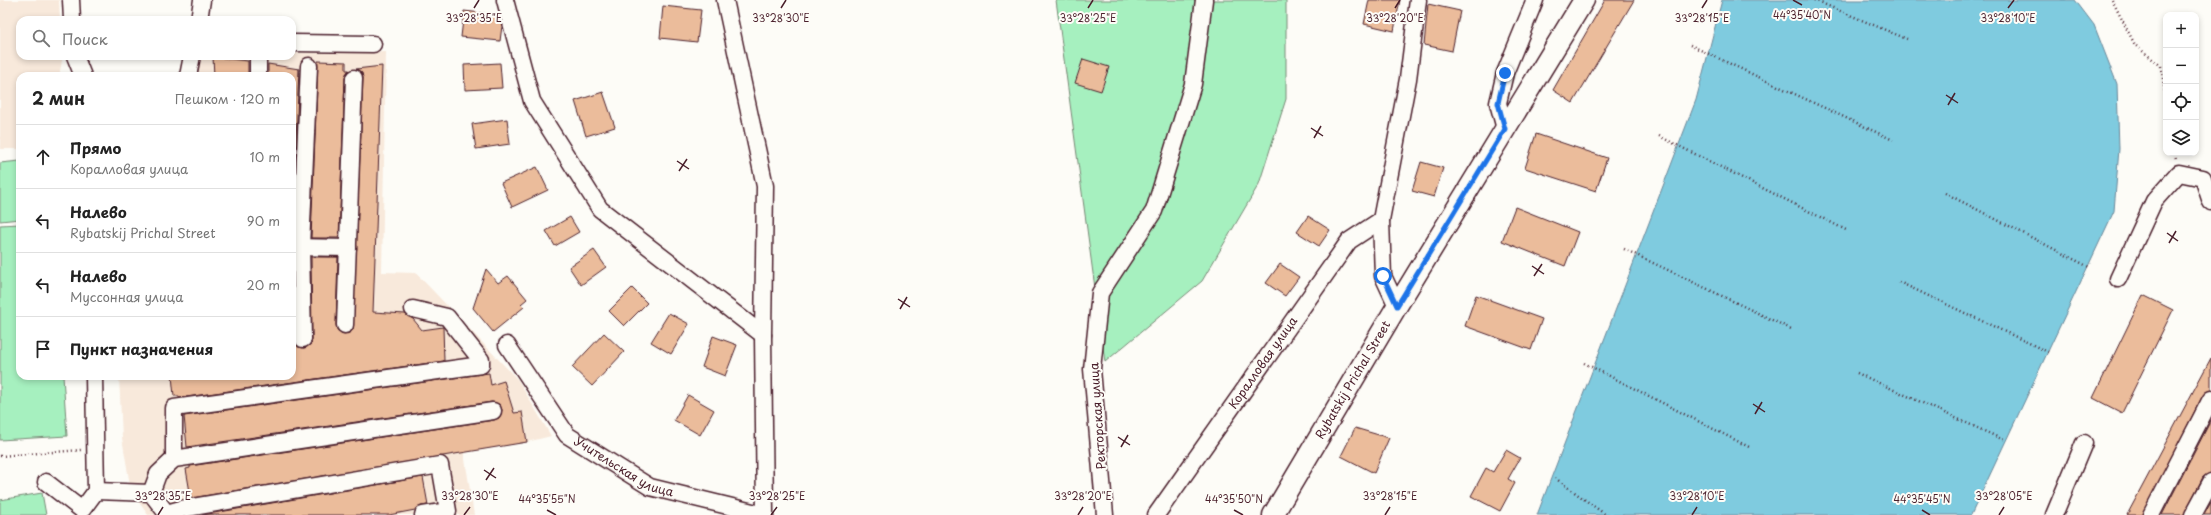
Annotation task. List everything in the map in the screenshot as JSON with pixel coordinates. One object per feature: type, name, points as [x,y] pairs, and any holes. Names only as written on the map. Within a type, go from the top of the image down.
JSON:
[{"type":"main road","name":"Rybatskij Prichal Street","points":[[1273,515],[1397,306],[1584,0]]},
{"type":"street","points":[[71,0],[72,16]]},
{"type":"street","points":[[199,16],[202,0]]},
{"type":"street","points":[[505,0],[532,101],[600,209],[763,335]]},
{"type":"street","points":[[725,0],[765,186],[763,335],[765,515]]},
{"type":"street","name":"Ректорская улица","points":[[1105,515],[1092,368],[1100,293],[1154,210],[1193,84],[1204,0]]},
{"type":"street","points":[[1397,306],[1383,276],[1381,220],[1408,79],[1418,0]]},
{"type":"street","points":[[1505,129],[1498,103],[1505,73],[1535,0]]},
{"type":"street","points":[[296,43],[373,44]]},
{"type":"street","points":[[77,60],[81,72]]},
{"type":"street","points":[[189,72],[191,60]]},
{"type":"street","points":[[258,60],[258,72]]},
{"type":"street","points":[[303,339],[297,247],[309,66]]},
{"type":"street","points":[[345,324],[354,78]]},
{"type":"street","points":[[2118,279],[2154,201],[2179,173],[2204,178],[2211,202]]},
{"type":"street","name":"Коралловая улица","points":[[1156,515],[1349,241],[1381,220]]},
{"type":"street","points":[[297,247],[348,248]]},
{"type":"street","points":[[174,459],[174,408],[481,365],[481,360],[448,317],[413,310]]},
{"type":"street","name":"Учительская улица","points":[[507,345],[567,435],[650,487],[765,515]]},
{"type":"street","points":[[46,482],[82,510],[96,491],[94,380]]},
{"type":"street","points":[[2151,515],[2211,399]]},
{"type":"street","points":[[151,493],[158,474],[174,459],[493,411]]},
{"type":"street","points":[[2054,515],[2084,443]]},
{"type":"street","points":[[96,491],[151,493],[168,514],[189,507],[440,465],[448,511],[423,515]]},
{"type":"street","points":[[2193,515],[2211,482]]},
{"type":"path","points":[[1814,0],[1907,39]]},
{"type":"path","points":[[2112,0],[2135,45],[2160,66],[2163,84]]},
{"type":"path","points":[[1690,45],[1893,140]]},
{"type":"path","points":[[1659,136],[1846,230]]},
{"type":"path","points":[[1945,193],[2089,267]]},
{"type":"path","points":[[1624,249],[1791,329]]},
{"type":"path","points":[[1899,282],[2048,352]]},
{"type":"path","points":[[1584,363],[1749,447]]},
{"type":"path","points":[[1857,373],[2006,441]]},
{"type":"path","points":[[0,456],[96,449]]},
{"type":"path","points":[[1555,478],[1606,515]]},
{"type":"shaded area","points":[[0,0],[59,0],[60,16],[16,16],[16,60],[62,61],[60,72],[16,72],[16,149],[0,149]]},
{"type":"shaded area","points":[[386,52],[382,272],[416,273],[518,380],[551,436],[527,442],[464,453],[474,515],[148,515],[131,491],[122,438],[119,380],[296,380],[296,72],[179,72],[182,60],[296,60],[296,53]]},
{"type":"green space","points":[[1056,0],[1286,0],[1286,99],[1259,184],[1202,281],[1105,362]]},
{"type":"green space","points":[[16,161],[16,219],[0,221],[0,163]]},
{"type":"green space","points":[[16,224],[16,380],[63,380],[67,436],[0,440],[0,225]]},
{"type":"green space","points":[[42,493],[46,515],[0,515],[0,500]]},
{"type":"water","points":[[1722,0],[2075,0],[2094,25],[2117,84],[2119,149],[2114,211],[1971,515],[1537,515],[1696,100]]},
{"type":"building","points":[[1369,0],[1400,0],[1394,31],[1364,24]]},
{"type":"building","points":[[1605,0],[1634,0],[1573,103],[1553,90]]},
{"type":"building","points":[[1428,4],[1460,11],[1452,51],[1424,45]]},
{"type":"building","points":[[663,6],[701,10],[697,42],[660,38]]},
{"type":"building","points":[[464,11],[499,15],[502,26],[500,41],[461,37]]},
{"type":"building","points":[[1083,59],[1109,67],[1101,91],[1075,83]]},
{"type":"building","points":[[213,60],[248,61],[248,72],[214,72]]},
{"type":"building","points":[[318,61],[346,62],[346,70],[349,70],[345,78],[339,238],[311,238]]},
{"type":"building","points":[[500,63],[502,88],[465,90],[464,65]]},
{"type":"building","points":[[268,64],[299,69],[296,140],[296,72],[268,72]]},
{"type":"building","points":[[382,66],[373,312],[405,314],[413,319],[422,330],[443,327],[444,361],[179,398],[179,396],[174,396],[172,380],[296,380],[296,343],[298,347],[304,348],[311,344],[312,339],[311,257],[338,257],[337,330],[344,334],[353,330],[363,78],[362,73],[356,69]]},
{"type":"building","points":[[603,92],[615,127],[586,136],[575,101]]},
{"type":"building","points":[[507,119],[510,144],[476,149],[472,124]]},
{"type":"building","points":[[1536,134],[1607,158],[1596,191],[1525,168]]},
{"type":"building","points":[[1421,162],[1443,168],[1434,197],[1412,191]]},
{"type":"building","points":[[537,167],[548,190],[512,207],[501,183]]},
{"type":"building","points":[[1515,207],[1578,232],[1565,266],[1502,241]]},
{"type":"building","points":[[1308,216],[1330,230],[1319,246],[1297,232]]},
{"type":"building","points":[[570,217],[579,232],[555,246],[546,231]]},
{"type":"building","points":[[594,250],[606,267],[581,285],[569,267]]},
{"type":"building","points":[[1280,264],[1299,277],[1285,296],[1266,283]]},
{"type":"building","points":[[486,269],[498,283],[508,276],[527,299],[521,304],[524,307],[493,332],[473,308]]},
{"type":"building","points":[[632,288],[647,303],[624,326],[609,311]]},
{"type":"building","points":[[1476,295],[1542,319],[1531,350],[1465,326]]},
{"type":"building","points":[[2143,295],[2173,310],[2122,413],[2093,398]]},
{"type":"building","points":[[669,313],[689,324],[671,354],[651,342]]},
{"type":"building","points":[[604,333],[624,352],[592,386],[572,367]]},
{"type":"building","points":[[713,336],[737,345],[725,376],[702,367]]},
{"type":"building","points":[[2211,358],[2211,390],[2203,395],[2142,515],[2127,515]]},
{"type":"building","points":[[489,373],[491,385],[504,381],[514,413],[522,412],[527,442],[191,498],[186,469],[190,468],[190,466],[494,420],[499,418],[502,410],[500,405],[492,402],[187,447],[184,416]]},
{"type":"building","points":[[688,395],[714,410],[700,435],[674,420]]},
{"type":"building","points":[[2211,420],[2211,473],[2203,477],[2184,515],[2162,515]]},
{"type":"building","points":[[1355,428],[1389,438],[1374,473],[1341,456]]},
{"type":"building","points":[[1506,450],[1520,458],[1508,479],[1515,483],[1500,511],[1471,496],[1486,468],[1493,472]]},
{"type":"building","points":[[423,477],[428,505],[421,506],[415,510],[389,515],[202,515]]},
{"type":"building","points":[[2211,502],[2211,515],[2204,515]]},
{"type":"route","points":[[1383,276],[1397,306],[1505,129],[1498,103],[1505,73]]}]
